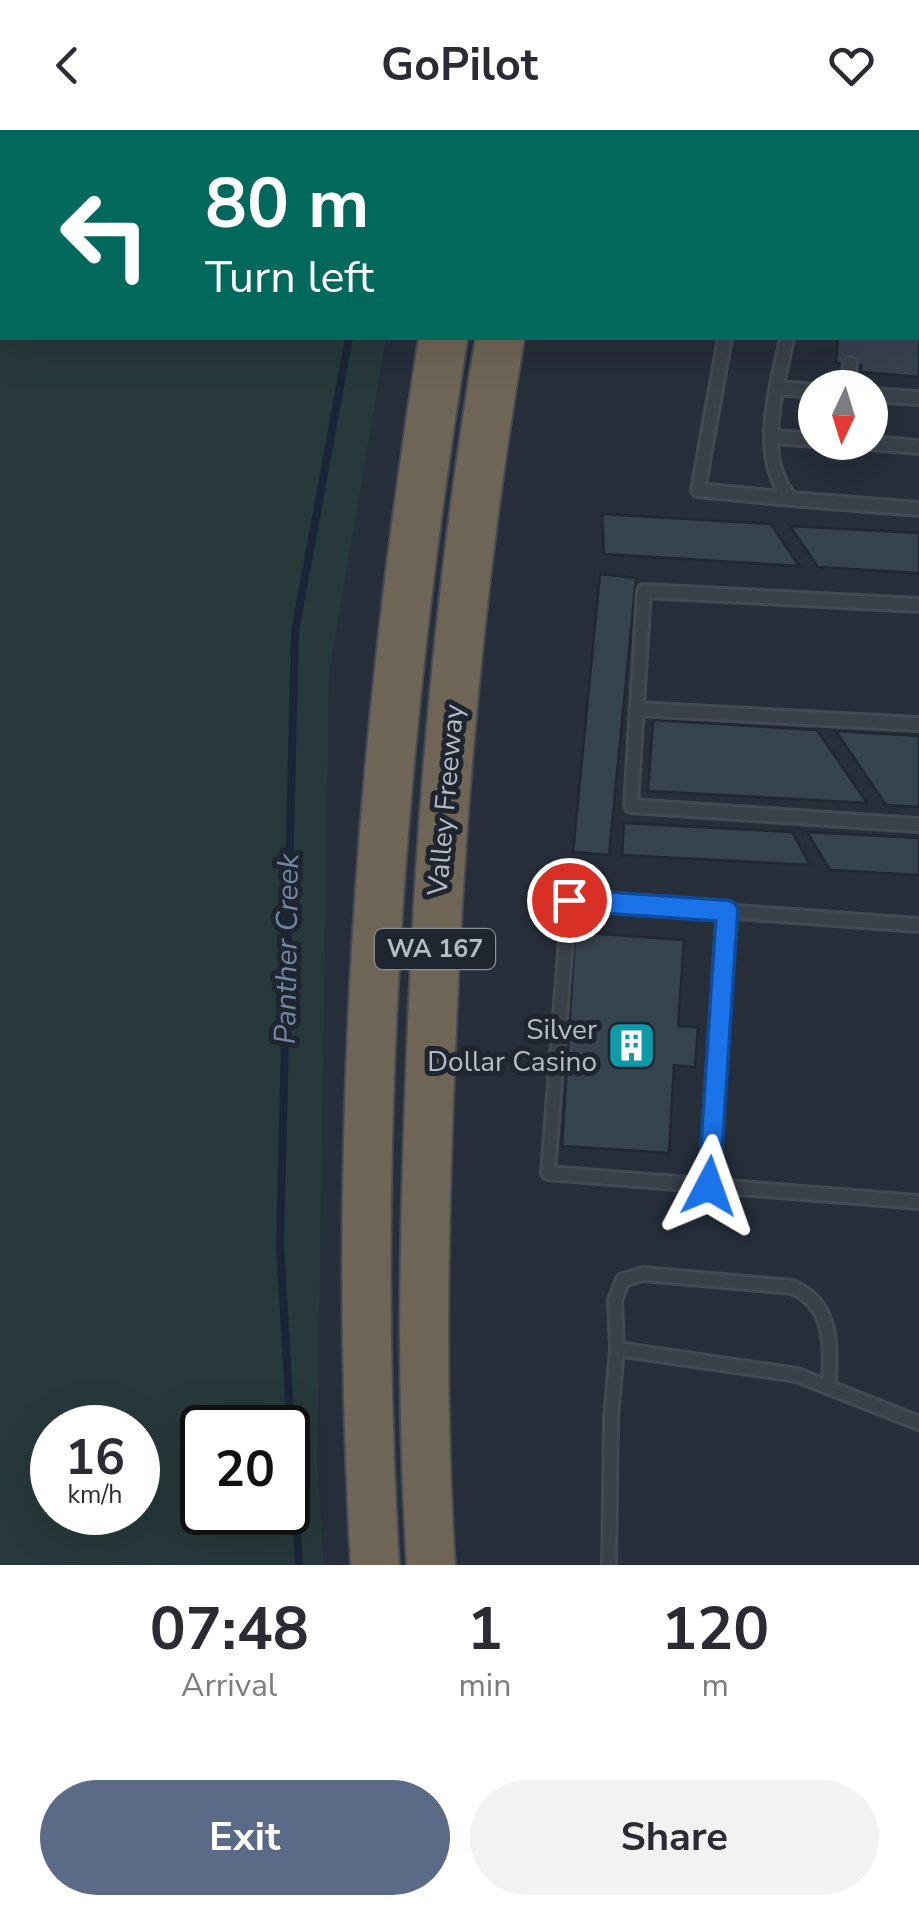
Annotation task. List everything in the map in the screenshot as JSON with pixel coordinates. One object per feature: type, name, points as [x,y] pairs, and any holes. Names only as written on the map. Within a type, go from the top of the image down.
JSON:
[{"type":"highway","name":"WA 167","points":[[356,1565],[350,1258],[360,923],[377,708],[422,340]]},
{"type":"highway","points":[[375,1565],[367,1301],[378,939],[396,706],[442,340]]},
{"type":"highway","name":"Valley Freeway","points":[[431,1565],[426,1161],[439,860],[469,547],[500,340]]},
{"type":"lane","points":[[725,340],[698,490],[919,509]]},
{"type":"lane","points":[[786,340],[773,437],[774,468],[790,499]]},
{"type":"lane","points":[[850,364],[850,370]]},
{"type":"lane","points":[[777,388],[798,390]]},
{"type":"lane","points":[[888,396],[919,398]]},
{"type":"lane","points":[[773,437],[798,439]]},
{"type":"lane","points":[[888,444],[919,447]]},
{"type":"lane","points":[[919,605],[644,591],[632,806],[919,825]]},
{"type":"lane","points":[[637,709],[919,724]]},
{"type":"lane","points":[[919,925],[569,900],[548,1174],[919,1202]]},
{"type":"lane","points":[[709,1186],[727,911]]},
{"type":"lane","points":[[609,1565],[611,1418],[617,1349],[614,1300],[623,1280],[642,1274],[792,1287],[811,1295],[823,1310],[830,1342],[828,1388]]},
{"type":"lane","points":[[617,1349],[796,1375],[919,1423]]},
{"type":"shaded area","points":[[0,340],[386,340],[329,675],[317,1465],[324,1565],[0,1565]]},
{"type":"building","points":[[838,340],[919,340],[919,377],[888,374],[888,370],[861,370],[861,365],[836,363]]},
{"type":"building","points":[[602,514],[771,524],[799,566],[604,554]]},
{"type":"building","points":[[790,526],[919,533],[919,573],[818,567]]},
{"type":"building","points":[[600,574],[636,578],[609,855],[573,852]]},
{"type":"building","points":[[653,720],[817,730],[867,803],[648,791]]},
{"type":"building","points":[[836,731],[919,736],[919,807],[886,805]]},
{"type":"building","points":[[624,823],[792,832],[810,865],[622,855]]},
{"type":"building","points":[[807,832],[919,838],[919,875],[830,870]]},
{"type":"building","name":"Silver Dollar Casino","points":[[575,932],[684,940],[678,1026],[698,1027],[695,1067],[674,1065],[669,1153],[562,1146]]},
{"type":"waterway","name":"Panther Creek","points":[[299,1565],[280,1246],[295,631],[349,340]]},
{"type":"place","name":"Silver Dollar Casino","points":[[632,1046]]},
{"type":"route","points":[[569,900],[727,911],[709,1186]]}]
